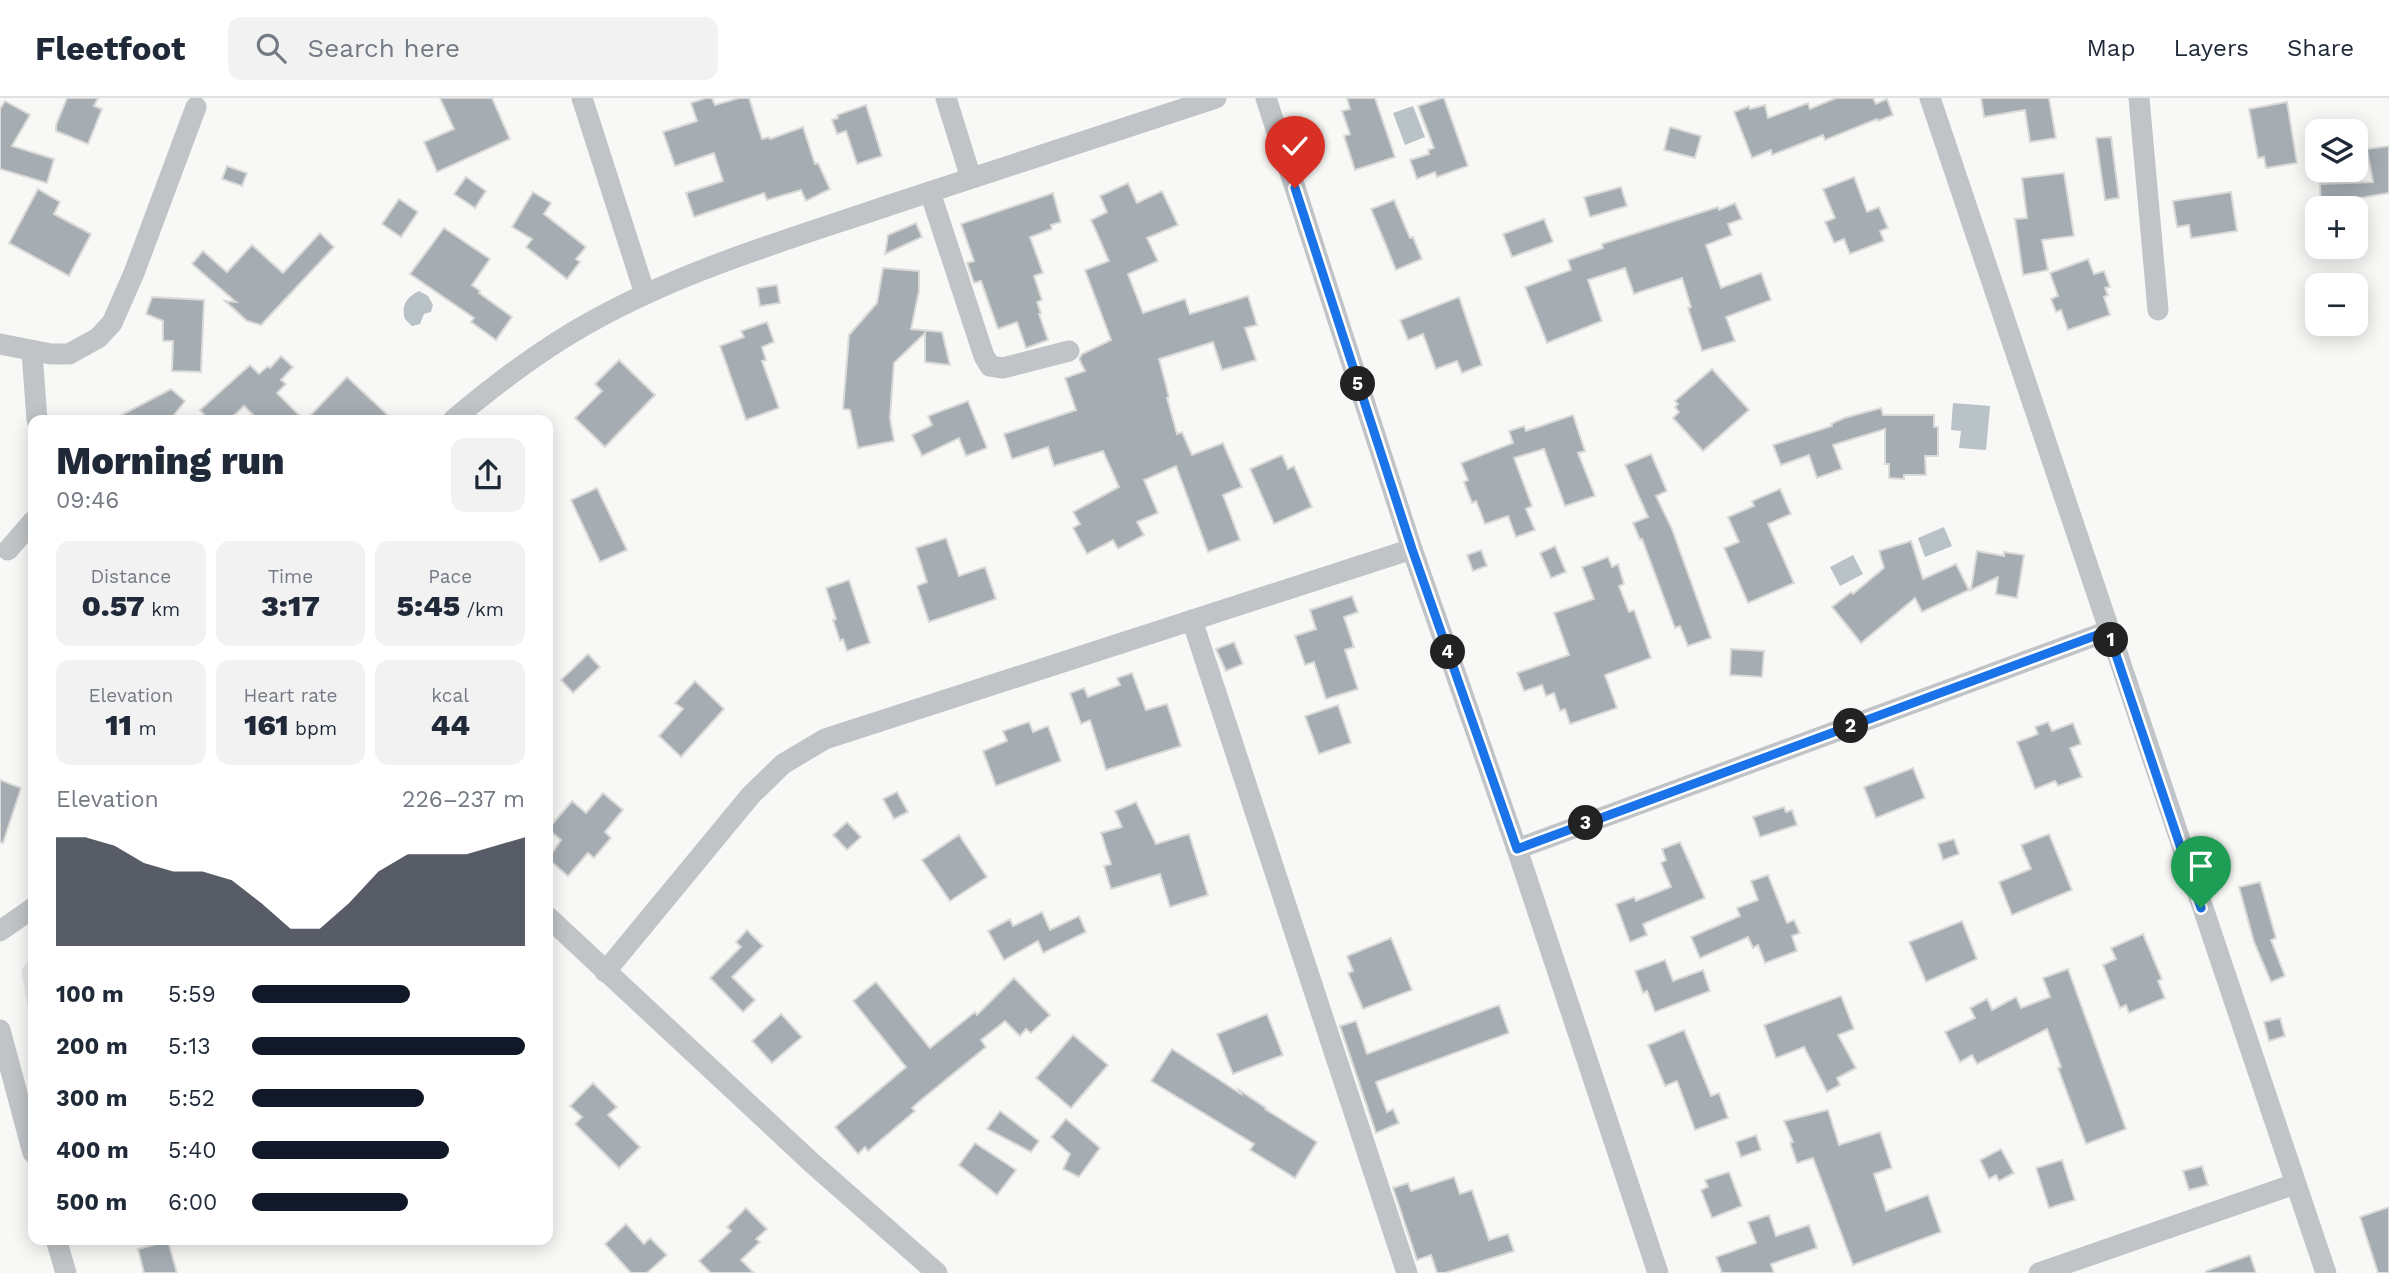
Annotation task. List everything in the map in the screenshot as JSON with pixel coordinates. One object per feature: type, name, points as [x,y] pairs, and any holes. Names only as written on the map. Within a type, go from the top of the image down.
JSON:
[{"type":"street","points":[[582,98],[645,294]]},
{"type":"street","points":[[946,98],[971,178]]},
{"type":"street","points":[[459,415],[500,380],[545,350],[596,319],[645,294],[739,257],[1216,98]]},
{"type":"street","points":[[1266,98],[1412,549],[1517,849],[1658,1273]]},
{"type":"street","points":[[1930,98],[2326,1273]]},
{"type":"street","points":[[2139,98],[2158,310]]},
{"type":"street","points":[[0,344],[51,355],[69,354],[99,338],[112,323],[130,285],[196,107]]},
{"type":"street","points":[[930,192],[984,356],[990,366],[1003,368],[1069,351]]},
{"type":"street","points":[[32,352],[37,415]]},
{"type":"street","points":[[8,550],[28,527]]},
{"type":"street","points":[[606,972],[751,795],[783,764],[825,739],[1412,549]]},
{"type":"street","points":[[1192,620],[1407,1273]]},
{"type":"street","points":[[1517,849],[2108,631]]},
{"type":"street","points":[[0,931],[28,911]]},
{"type":"street","points":[[553,922],[812,1163],[937,1273]]},
{"type":"street","points":[[0,1030],[23,1077],[28,1115]]},
{"type":"street","points":[[2039,1273],[2295,1184]]},
{"type":"street","points":[[59,1245],[66,1273]]},
{"type":"shaded area","points":[[1413,106],[1425,137],[1405,145],[1393,113]]},
{"type":"shaded area","points":[[419,291],[428,296],[433,305],[431,312],[424,314],[420,324],[412,326],[405,319],[405,306],[408,299]]},
{"type":"shaded area","points":[[1953,403],[1990,406],[1986,450],[1959,448],[1961,431],[1951,430]]},
{"type":"shaded area","points":[[1944,527],[1952,546],[1925,557],[1918,538]]},
{"type":"shaded area","points":[[1853,555],[1863,574],[1840,586],[1830,567]]},
{"type":"shaded area","points":[[28,960],[28,1008],[21,971]]},
{"type":"building","points":[[67,98],[98,98],[94,106],[102,109],[88,144],[56,131]]},
{"type":"building","points":[[440,98],[492,98],[510,139],[437,172],[424,142],[454,129]]},
{"type":"building","points":[[712,98],[715,105],[749,98],[762,139],[770,139],[803,127],[815,164],[818,163],[830,189],[806,201],[801,190],[767,200],[764,193],[694,217],[686,193],[723,181],[714,153],[675,166],[663,132],[697,121],[691,103]]},
{"type":"building","points":[[1347,98],[1375,98],[1395,157],[1355,170],[1344,136],[1350,134],[1342,111],[1350,109]]},
{"type":"building","points":[[1444,98],[1468,166],[1437,177],[1435,172],[1417,179],[1410,160],[1429,154],[1428,150],[1434,148],[1418,106]]},
{"type":"building","points":[[1836,98],[1873,98],[1876,104],[1887,99],[1893,115],[1825,140],[1823,135],[1772,155],[1771,150],[1752,158],[1734,112],[1749,106],[1750,109],[1765,105],[1768,118],[1808,103],[1810,109]]},
{"type":"building","points":[[1981,98],[2049,98],[2056,138],[2030,142],[2025,110],[1984,117]]},
{"type":"building","points":[[5,101],[30,115],[12,146],[54,159],[47,183],[0,169],[0,109]]},
{"type":"building","points":[[2287,102],[2297,163],[2266,168],[2264,157],[2258,158],[2249,109]]},
{"type":"building","points":[[866,105],[882,156],[857,164],[846,131],[837,134],[832,120],[838,118],[837,115]]},
{"type":"building","points":[[1670,127],[1701,136],[1695,158],[1664,150]]},
{"type":"building","points":[[2111,137],[2119,198],[2105,200],[2096,138]]},
{"type":"building","points":[[2389,146],[2389,193],[2368,197],[2320,196],[2320,184],[2373,182],[2368,149]]},
{"type":"building","points":[[227,166],[247,173],[242,186],[222,179]]},
{"type":"building","points":[[2064,173],[2074,236],[2042,240],[2048,270],[2023,275],[2015,219],[2027,218],[2022,178]]},
{"type":"building","points":[[466,177],[486,191],[475,208],[454,194]]},
{"type":"building","points":[[1854,177],[1867,212],[1879,207],[1888,228],[1880,231],[1884,241],[1850,254],[1844,239],[1834,243],[1825,222],[1835,218],[1823,189]]},
{"type":"building","points":[[1128,183],[1137,203],[1162,191],[1178,225],[1147,238],[1158,261],[1128,274],[1143,313],[1185,299],[1190,314],[1248,296],[1257,325],[1245,328],[1256,360],[1222,370],[1213,342],[1159,359],[1177,434],[1182,432],[1192,455],[1223,443],[1242,487],[1223,495],[1240,540],[1208,552],[1176,466],[1144,480],[1158,513],[1137,522],[1144,535],[1118,549],[1113,540],[1087,554],[1073,528],[1080,524],[1073,512],[1119,487],[1103,451],[1054,466],[1048,447],[1012,459],[1004,434],[1076,410],[1065,378],[1085,371],[1079,359],[1082,354],[1111,340],[1085,270],[1109,261],[1091,220],[1107,212],[1100,196]]},
{"type":"building","points":[[1621,187],[1627,206],[1590,217],[1584,197]]},
{"type":"building","points":[[38,189],[60,202],[54,214],[91,234],[69,276],[9,243]]},
{"type":"building","points":[[533,192],[551,203],[544,214],[586,247],[576,259],[580,262],[567,279],[526,247],[532,239],[512,227]]},
{"type":"building","points":[[2231,192],[2237,231],[2191,238],[2189,225],[2177,227],[2173,201]]},
{"type":"building","points":[[1053,193],[1061,222],[1051,225],[1052,229],[1030,237],[1043,273],[1034,276],[1042,300],[1037,302],[1041,313],[1039,314],[1048,340],[1026,348],[1017,322],[998,329],[981,281],[974,283],[967,263],[974,261],[961,224]]},
{"type":"building","points":[[399,199],[418,212],[401,237],[382,224]]},
{"type":"building","points":[[1394,200],[1422,259],[1396,270],[1371,209]]},
{"type":"building","points":[[1735,203],[1742,219],[1728,224],[1732,235],[1706,245],[1721,288],[1761,273],[1771,300],[1726,317],[1735,341],[1702,351],[1688,308],[1691,307],[1682,278],[1634,294],[1625,268],[1588,280],[1602,321],[1547,343],[1525,287],[1571,270],[1568,260],[1603,248],[1602,244]]},
{"type":"building","points":[[1544,219],[1553,242],[1512,257],[1503,234]]},
{"type":"building","points":[[916,223],[922,237],[885,254],[888,235]]},
{"type":"building","points":[[444,228],[490,259],[472,285],[512,317],[496,340],[471,322],[474,318],[410,274]]},
{"type":"building","points":[[320,233],[334,247],[261,325],[247,321],[225,301],[236,302],[192,264],[203,251],[227,272],[252,245],[283,273]]},
{"type":"building","points":[[2088,259],[2094,274],[2104,271],[2110,287],[2105,288],[2108,295],[2104,297],[2110,315],[2068,330],[2061,310],[2056,312],[2051,299],[2058,296],[2050,273]]},
{"type":"building","points":[[883,268],[919,271],[919,291],[911,329],[942,332],[950,365],[925,362],[925,333],[894,363],[890,418],[894,441],[858,448],[850,410],[843,409],[849,335],[877,303]]},
{"type":"building","points":[[777,285],[780,303],[760,306],[757,288]]},
{"type":"building","points":[[152,297],[204,300],[201,372],[172,371],[173,341],[163,341],[163,321],[146,314]]},
{"type":"building","points":[[1459,297],[1482,365],[1462,373],[1457,361],[1436,369],[1423,334],[1408,340],[1400,320]]},
{"type":"building","points":[[767,322],[774,342],[762,347],[766,360],[762,361],[779,408],[746,420],[720,346],[744,337],[741,331]]},
{"type":"building","points":[[281,356],[293,367],[281,380],[286,384],[277,393],[299,415],[253,415],[244,406],[234,415],[204,415],[200,410],[250,365],[259,374],[268,366],[270,368]]},
{"type":"building","points":[[619,360],[655,395],[605,447],[575,418],[602,391],[595,384]]},
{"type":"building","points":[[1712,369],[1749,410],[1703,451],[1673,418],[1679,412],[1675,401]]},
{"type":"building","points":[[347,377],[388,415],[311,415]]},
{"type":"building","points":[[171,389],[185,401],[174,415],[122,415]]},
{"type":"building","points":[[968,401],[987,448],[966,456],[959,438],[922,456],[912,435],[932,425],[928,416]]},
{"type":"building","points":[[1881,408],[1883,415],[1934,415],[1934,427],[1938,427],[1938,456],[1925,456],[1926,475],[1904,475],[1904,479],[1889,478],[1889,464],[1885,464],[1885,429],[1833,445],[1842,469],[1817,478],[1809,455],[1781,465],[1773,445],[1832,426],[1831,424],[1844,418]]},
{"type":"building","points":[[1573,415],[1585,451],[1578,453],[1595,496],[1565,506],[1544,449],[1514,458],[1532,506],[1526,509],[1535,530],[1516,537],[1508,516],[1485,524],[1476,501],[1472,503],[1464,482],[1468,480],[1461,463],[1513,443],[1509,431],[1524,426],[1526,431]]},
{"type":"building","points":[[1651,454],[1667,491],[1656,496],[1672,529],[1711,638],[1688,646],[1680,626],[1675,628],[1642,539],[1640,540],[1633,523],[1648,517],[1625,465]]},
{"type":"building","points":[[1282,455],[1288,469],[1294,466],[1312,507],[1274,524],[1250,469]]},
{"type":"building","points":[[597,488],[627,550],[600,562],[571,500]]},
{"type":"building","points":[[1780,489],[1791,514],[1768,524],[1794,583],[1748,603],[1724,548],[1739,542],[1728,517],[1754,506],[1752,501]]},
{"type":"building","points":[[946,538],[959,576],[985,567],[996,599],[929,622],[917,586],[927,582],[916,548]]},
{"type":"building","points":[[1911,541],[1923,579],[1956,564],[1969,590],[1922,612],[1915,598],[1861,643],[1832,607],[1851,592],[1853,594],[1884,568],[1879,551]]},
{"type":"building","points":[[1555,546],[1566,572],[1551,578],[1540,553]]},
{"type":"building","points":[[1481,550],[1487,566],[1473,571],[1467,555]]},
{"type":"building","points":[[1977,551],[2004,556],[2004,552],[2024,555],[2017,598],[1996,594],[1998,577],[1971,590]]},
{"type":"building","points":[[1608,557],[1612,567],[1618,564],[1624,584],[1619,586],[1629,612],[1634,610],[1651,658],[1605,675],[1617,708],[1570,724],[1565,709],[1560,711],[1554,693],[1546,696],[1542,685],[1524,691],[1517,673],[1569,655],[1554,613],[1594,599],[1582,567]]},
{"type":"building","points":[[849,580],[870,643],[847,651],[843,639],[840,641],[833,620],[836,619],[826,588]]},
{"type":"building","points":[[1352,596],[1358,612],[1344,617],[1354,647],[1345,650],[1358,689],[1326,699],[1314,662],[1305,665],[1295,636],[1316,629],[1310,610]]},
{"type":"building","points":[[1234,642],[1243,664],[1226,671],[1216,649]]},
{"type":"building","points":[[1731,649],[1764,651],[1762,677],[1730,675]]},
{"type":"building","points":[[588,654],[600,667],[573,693],[561,680]]},
{"type":"building","points":[[1132,673],[1146,710],[1167,704],[1181,746],[1106,770],[1090,720],[1081,724],[1070,693],[1084,688],[1088,697],[1120,685],[1117,678]]},
{"type":"building","points":[[695,681],[724,709],[681,757],[659,736],[683,709],[675,703]]},
{"type":"building","points":[[1338,705],[1351,743],[1319,754],[1305,716]]},
{"type":"building","points":[[1029,722],[1033,732],[1048,726],[1061,761],[996,786],[983,751],[1007,741],[1003,731]]},
{"type":"building","points":[[2048,722],[2052,731],[2073,723],[2081,744],[2070,748],[2082,777],[2058,786],[2055,781],[2035,789],[2017,742],[2038,734],[2035,727]]},
{"type":"building","points":[[1913,768],[1925,798],[1876,818],[1864,787]]},
{"type":"building","points":[[0,780],[21,788],[3,843],[0,842]]},
{"type":"building","points":[[897,792],[908,812],[894,819],[883,799]]},
{"type":"building","points":[[603,793],[623,810],[605,832],[611,838],[594,858],[588,853],[568,876],[553,863],[553,852],[561,840],[553,833],[553,823],[572,801],[586,813]]},
{"type":"building","points":[[1136,802],[1156,844],[1189,834],[1208,895],[1170,907],[1160,874],[1111,889],[1104,866],[1111,864],[1101,833],[1122,827],[1115,811]]},
{"type":"building","points":[[1784,807],[1786,812],[1792,810],[1797,825],[1760,837],[1753,817]]},
{"type":"building","points":[[847,822],[861,837],[847,850],[833,835]]},
{"type":"building","points":[[2049,834],[2072,890],[2012,915],[1999,882],[2031,869],[2021,845]]},
{"type":"building","points":[[959,835],[987,877],[950,901],[922,860]]},
{"type":"building","points":[[1954,839],[1959,854],[1943,860],[1938,844]]},
{"type":"building","points":[[1680,842],[1705,898],[1643,924],[1647,935],[1630,942],[1616,904],[1634,897],[1636,901],[1671,887],[1661,863],[1666,860],[1662,849]]},
{"type":"building","points":[[1768,875],[1787,923],[1794,920],[1800,933],[1792,936],[1797,951],[1765,963],[1758,945],[1753,948],[1748,937],[1700,958],[1691,937],[1740,916],[1737,908],[1758,900],[1751,881]]},
{"type":"building","points":[[2260,882],[2276,938],[2271,940],[2285,976],[2271,982],[2254,942],[2239,887]]},
{"type":"building","points":[[1042,912],[1050,930],[1079,916],[1086,932],[1043,953],[1038,941],[1004,960],[988,931],[1010,919],[1013,926]]},
{"type":"building","points":[[1962,921],[1977,959],[1926,982],[1909,942]]},
{"type":"building","points":[[747,930],[763,946],[732,977],[755,1000],[743,1012],[710,978],[741,947],[736,942]]},
{"type":"building","points":[[2143,934],[2162,979],[2158,981],[2165,998],[2129,1013],[2126,1005],[2120,1008],[2103,965],[2116,959],[2111,948]]},
{"type":"building","points":[[1391,938],[1412,990],[1363,1009],[1348,973],[1353,971],[1347,956]]},
{"type":"building","points":[[1665,960],[1673,981],[1703,970],[1710,991],[1655,1012],[1647,991],[1643,993],[1635,971]]},
{"type":"building","points":[[2068,969],[2126,1129],[2086,1144],[2058,1068],[2061,1067],[2047,1029],[1977,1064],[1972,1055],[1960,1062],[1945,1032],[1975,1018],[1970,1008],[1987,999],[1992,1010],[2016,997],[2021,1008],[2050,997],[2043,978]]},
{"type":"building","points":[[1014,978],[1050,1015],[1031,1033],[1026,1029],[1020,1036],[1005,1021],[981,1040],[986,1047],[921,1100],[912,1108],[915,1111],[868,1151],[865,1147],[858,1154],[835,1127],[906,1067],[853,1001],[876,982],[930,1048],[975,1012],[977,1015]]},
{"type":"building","points":[[1841,996],[1854,1029],[1838,1035],[1856,1068],[1837,1078],[1840,1085],[1827,1092],[1804,1047],[1776,1058],[1764,1025]]},
{"type":"building","points":[[1499,1005],[1509,1033],[1376,1082],[1387,1112],[1393,1109],[1399,1123],[1376,1133],[1340,1026],[1356,1021],[1367,1054]]},
{"type":"building","points":[[781,1014],[802,1037],[772,1063],[752,1041]]},
{"type":"building","points":[[1267,1014],[1283,1055],[1233,1074],[1217,1034]]},
{"type":"building","points":[[2280,1018],[2285,1036],[2269,1041],[2264,1022]]},
{"type":"building","points":[[1684,1030],[1711,1096],[1719,1093],[1728,1118],[1695,1130],[1677,1081],[1665,1086],[1648,1045]]},
{"type":"building","points":[[1073,1035],[1108,1065],[1071,1108],[1036,1078]]},
{"type":"building","points":[[1172,1049],[1317,1142],[1295,1178],[1250,1150],[1254,1144],[1151,1081]]},
{"type":"building","points":[[593,1083],[617,1107],[608,1115],[640,1147],[619,1168],[575,1124],[582,1117],[570,1106]]},
{"type":"building","points":[[1828,1110],[1839,1145],[1880,1132],[1892,1168],[1874,1174],[1886,1211],[1928,1195],[1941,1232],[1853,1265],[1813,1158],[1797,1163],[1790,1143],[1793,1142],[1784,1121]]},
{"type":"building","points":[[1000,1111],[1039,1141],[1031,1152],[987,1129]]},
{"type":"building","points":[[1066,1119],[1100,1148],[1079,1177],[1063,1169],[1070,1154],[1051,1137]]},
{"type":"building","points":[[1756,1135],[1761,1150],[1741,1157],[1736,1142]]},
{"type":"building","points":[[975,1143],[1016,1170],[997,1195],[959,1165]]},
{"type":"building","points":[[2001,1149],[2014,1173],[1999,1181],[1996,1175],[1989,1179],[1980,1160]]},
{"type":"building","points":[[2062,1160],[2075,1200],[2049,1208],[2036,1168]]},
{"type":"building","points":[[2202,1166],[2208,1185],[2189,1190],[2183,1171]]},
{"type":"building","points":[[1729,1172],[1742,1206],[1712,1218],[1701,1190],[1708,1187],[1705,1180]]},
{"type":"building","points":[[1454,1177],[1460,1194],[1472,1190],[1489,1240],[1508,1234],[1514,1251],[1445,1273],[1437,1273],[1431,1255],[1417,1260],[1393,1188],[1408,1183],[1411,1191]]},
{"type":"building","points":[[2389,1207],[2389,1273],[2378,1273],[2360,1217]]},
{"type":"building","points":[[746,1208],[767,1229],[756,1239],[760,1242],[741,1260],[754,1273],[711,1273],[699,1261],[731,1231],[727,1227]]},
{"type":"building","points":[[1769,1215],[1776,1236],[1809,1225],[1817,1248],[1771,1264],[1774,1273],[1722,1273],[1716,1257],[1756,1243],[1748,1222]]},
{"type":"building","points":[[626,1224],[644,1244],[650,1238],[667,1255],[647,1273],[631,1273],[605,1244]]},
{"type":"building","points":[[169,1245],[177,1273],[144,1273],[138,1249]]},
{"type":"building","points":[[2250,1255],[2256,1273],[2206,1273],[2206,1271]]},
{"type":"route","points":[[1295,188],[1412,549],[1517,849],[2108,631],[2201,908]]}]
